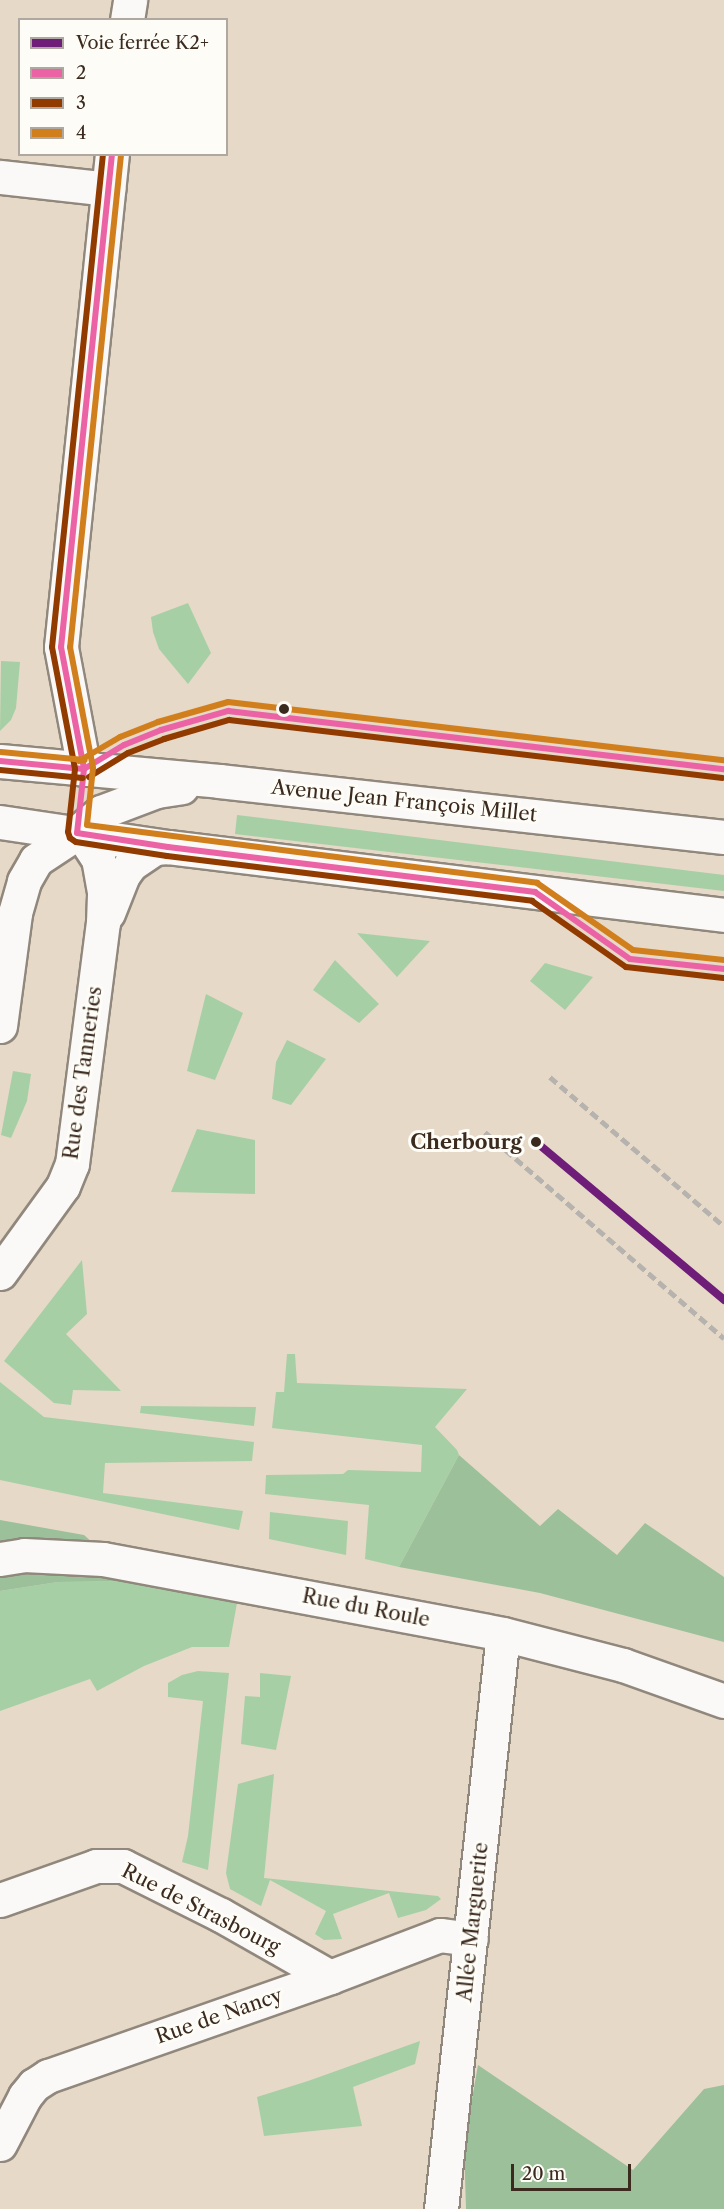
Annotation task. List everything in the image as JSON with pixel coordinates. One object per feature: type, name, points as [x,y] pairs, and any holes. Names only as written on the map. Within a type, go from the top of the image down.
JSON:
[{"type":"main road","points":[[127,18],[130,0]]},
{"type":"main road","points":[[77,833],[84,769],[61,647],[112,156]]},
{"type":"main road","points":[[0,177],[108,189]]},
{"type":"main road","name":"Avenue Jean François Millet","points":[[0,761],[219,781],[724,837]]},
{"type":"main road","points":[[0,1026],[15,913],[24,881],[36,860],[77,833],[100,812],[157,791],[219,781]]},
{"type":"main road","points":[[0,822],[168,847],[724,915]]},
{"type":"main road","name":"Rue des Tanneries","points":[[0,1273],[63,1186],[72,1164],[103,923],[102,872],[94,850],[77,833]]},
{"type":"main road","name":"Rue des Tanneries","points":[[103,923],[123,875],[131,864],[154,848],[168,847]]},
{"type":"main road","name":"Rue du Roule","points":[[0,1558],[24,1555],[103,1559],[171,1569],[503,1635],[623,1665],[724,1701]]},
{"type":"main road","name":"Allée Marguerite","points":[[441,2209],[503,1635]]},
{"type":"main road","name":"Rue de Strasbourg","points":[[0,1900],[96,1866],[123,1866],[222,1915],[330,1977]]},
{"type":"main road","name":"Rue de Nancy","points":[[0,2144],[25,2096],[34,2085],[48,2076],[330,1977],[440,1935],[471,1939]]},
{"type":"green space","points":[[188,603],[211,653],[188,684],[159,649],[151,617]]},
{"type":"green space","points":[[1,661],[20,662],[16,708],[11,720],[0,731]]},
{"type":"green space","points":[[237,815],[724,875],[724,891],[235,834]]},
{"type":"green space","points":[[357,933],[430,941],[397,977]]},
{"type":"green space","points":[[335,960],[379,1004],[359,1023],[313,990]]},
{"type":"green space","points":[[545,963],[593,977],[565,1010],[530,981]]},
{"type":"green space","points":[[206,994],[243,1013],[215,1080],[187,1071]]},
{"type":"green space","points":[[287,1040],[326,1059],[291,1105],[272,1099],[276,1062]]},
{"type":"green space","points":[[13,1071],[31,1074],[27,1101],[11,1138],[1,1135]]},
{"type":"green space","points":[[197,1129],[255,1140],[255,1194],[171,1192]]},
{"type":"green space","points":[[82,1260],[87,1314],[66,1334],[121,1391],[73,1390],[71,1405],[54,1403],[4,1361]]},
{"type":"green space","points":[[287,1354],[295,1354],[297,1383],[467,1389],[435,1427],[459,1455],[399,1567],[365,1559],[369,1505],[265,1494],[266,1475],[343,1474],[348,1470],[421,1472],[422,1445],[272,1428],[276,1392],[284,1392]]},
{"type":"green space","points":[[0,1382],[44,1417],[254,1442],[252,1461],[105,1463],[103,1493],[243,1511],[239,1530],[0,1480]]},
{"type":"green space","points":[[141,1406],[256,1407],[254,1426],[140,1413]]},
{"type":"green space","points":[[459,1455],[540,1526],[558,1509],[617,1555],[645,1523],[724,1577],[724,1642],[540,1593],[399,1567]]},
{"type":"green space","points":[[270,1512],[348,1521],[346,1555],[269,1539]]},
{"type":"green space","points":[[0,1520],[84,1535],[136,1581],[58,1582],[0,1591]]},
{"type":"green space","points":[[136,1581],[237,1603],[229,1647],[192,1647],[144,1666],[97,1691],[90,1679],[0,1711],[0,1591],[58,1582]]},
{"type":"green space","points":[[198,1671],[229,1673],[208,1870],[182,1862],[188,1836],[203,1701],[168,1697],[168,1683],[182,1675]]},
{"type":"green space","points":[[260,1673],[291,1676],[276,1750],[241,1744],[245,1696],[260,1697]]},
{"type":"green space","points":[[274,1774],[264,1878],[438,1896],[441,1899],[426,1910],[398,1918],[389,1893],[333,1914],[342,1939],[324,1940],[315,1934],[326,1911],[270,1880],[261,1906],[230,1889],[226,1873],[238,1784]]},
{"type":"green space","points":[[420,2041],[415,2064],[353,2087],[362,2126],[264,2136],[257,2097]]},
{"type":"green space","points":[[478,2065],[633,2170],[704,2089],[724,2085],[724,2209],[466,2209],[464,2144]]},
{"type":"railway","points":[[550,1077],[724,1226]]},
{"type":"railway","points":[[485,1132],[724,1338]]},
{"type":"rail line","name":"K2+","points":[[536,1142],[724,1300]]},
{"type":"transit line","name":"3","points":[[103,156],[52,647],[75,769],[68,832],[70,838],[76,842],[167,856],[532,901],[626,967],[723,978]]},
{"type":"transit line","name":"2","points":[[112,156],[61,647],[84,769],[77,833],[168,847],[535,892],[630,959],[724,969]]},
{"type":"transit line","name":"4","points":[[121,156],[70,647],[93,768],[87,825],[537,883],[633,950],[724,960]]},
{"type":"transit line","name":"4","points":[[79,761],[120,737],[158,722],[228,702],[724,760]]},
{"type":"transit line","name":"2","points":[[84,769],[124,745],[161,730],[228,711],[724,769]]},
{"type":"transit line","name":"3","points":[[89,777],[128,753],[164,739],[229,720],[723,778]]},
{"type":"transit line","name":"4","points":[[1,752],[85,760]]},
{"type":"transit line","name":"2","points":[[0,761],[84,769]]},
{"type":"transit line","name":"3","points":[[0,770],[83,778]]},
{"type":"place","name":"Cherbourg","points":[[536,1142]]}]
